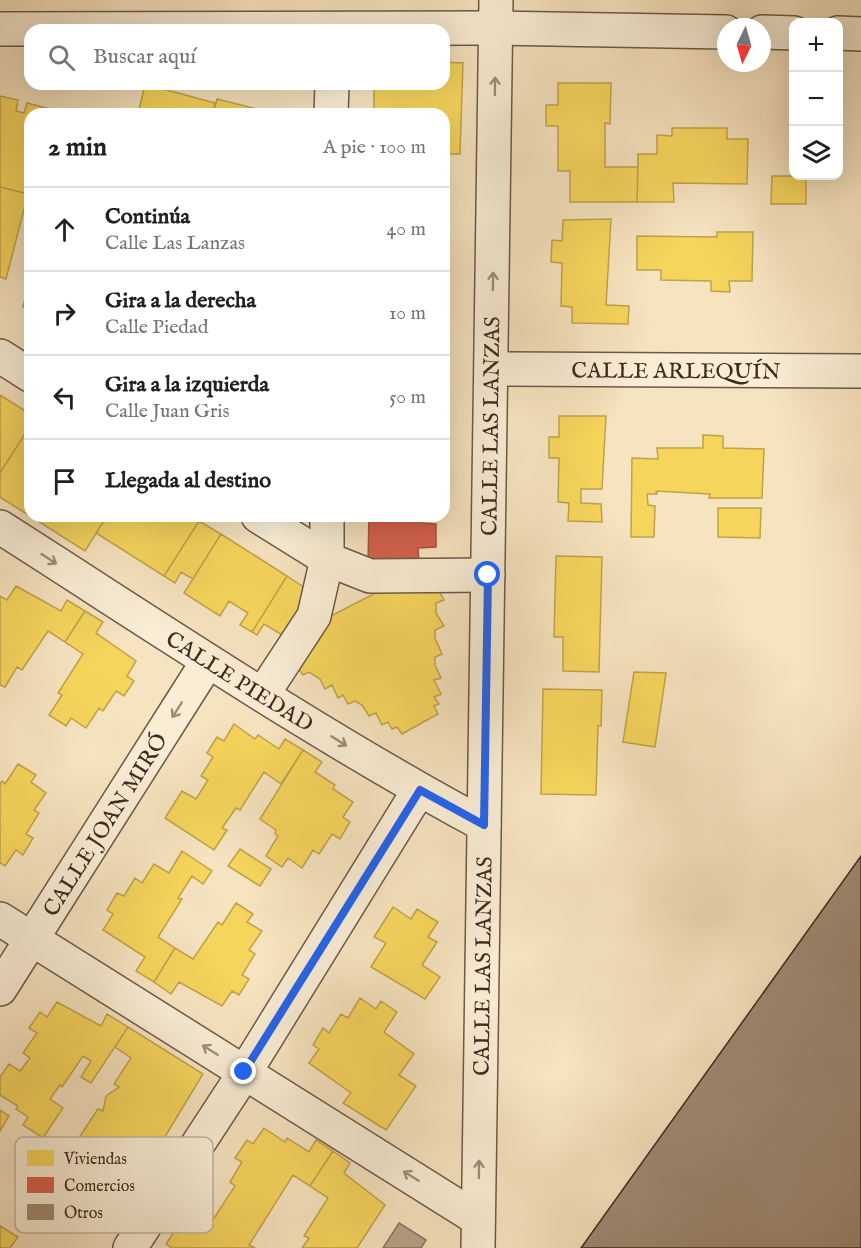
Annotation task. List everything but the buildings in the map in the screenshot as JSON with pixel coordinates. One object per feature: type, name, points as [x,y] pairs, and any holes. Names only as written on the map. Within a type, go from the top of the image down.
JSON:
[{"type":"street","points":[[387,24],[496,14],[717,31]]},
{"type":"street","name":"CALLE LAS LANZAS","points":[[478,1233],[496,14]]},
{"type":"street","points":[[0,29],[24,29]]},
{"type":"street","points":[[771,32],[789,33]]},
{"type":"street","points":[[843,33],[861,34]]},
{"type":"street","points":[[331,108],[332,90]]},
{"type":"street","points":[[0,356],[24,371]]},
{"type":"street","name":"CALLE ARLEQUÍN","points":[[492,369],[861,371]]},
{"type":"street","points":[[268,522],[327,559],[370,576],[488,575]]},
{"type":"street","points":[[263,694],[314,616],[327,559],[327,522]]},
{"type":"street","name":"CALLE PIEDAD","points":[[0,527],[208,661],[420,790],[484,825]]},
{"type":"street","name":"CALLE JOAN MIRÓ","points":[[0,989],[208,661]]},
{"type":"street","points":[[202,1137],[420,790]]},
{"type":"street","points":[[0,919],[244,1072],[478,1233]]},
{"type":"street","points":[[130,1248],[140,1233]]},
{"type":"shaded area","points":[[399,1223],[426,1240],[421,1248],[383,1248]]},
{"type":"route","points":[[244,1072],[420,790],[484,825],[488,575]]}]
